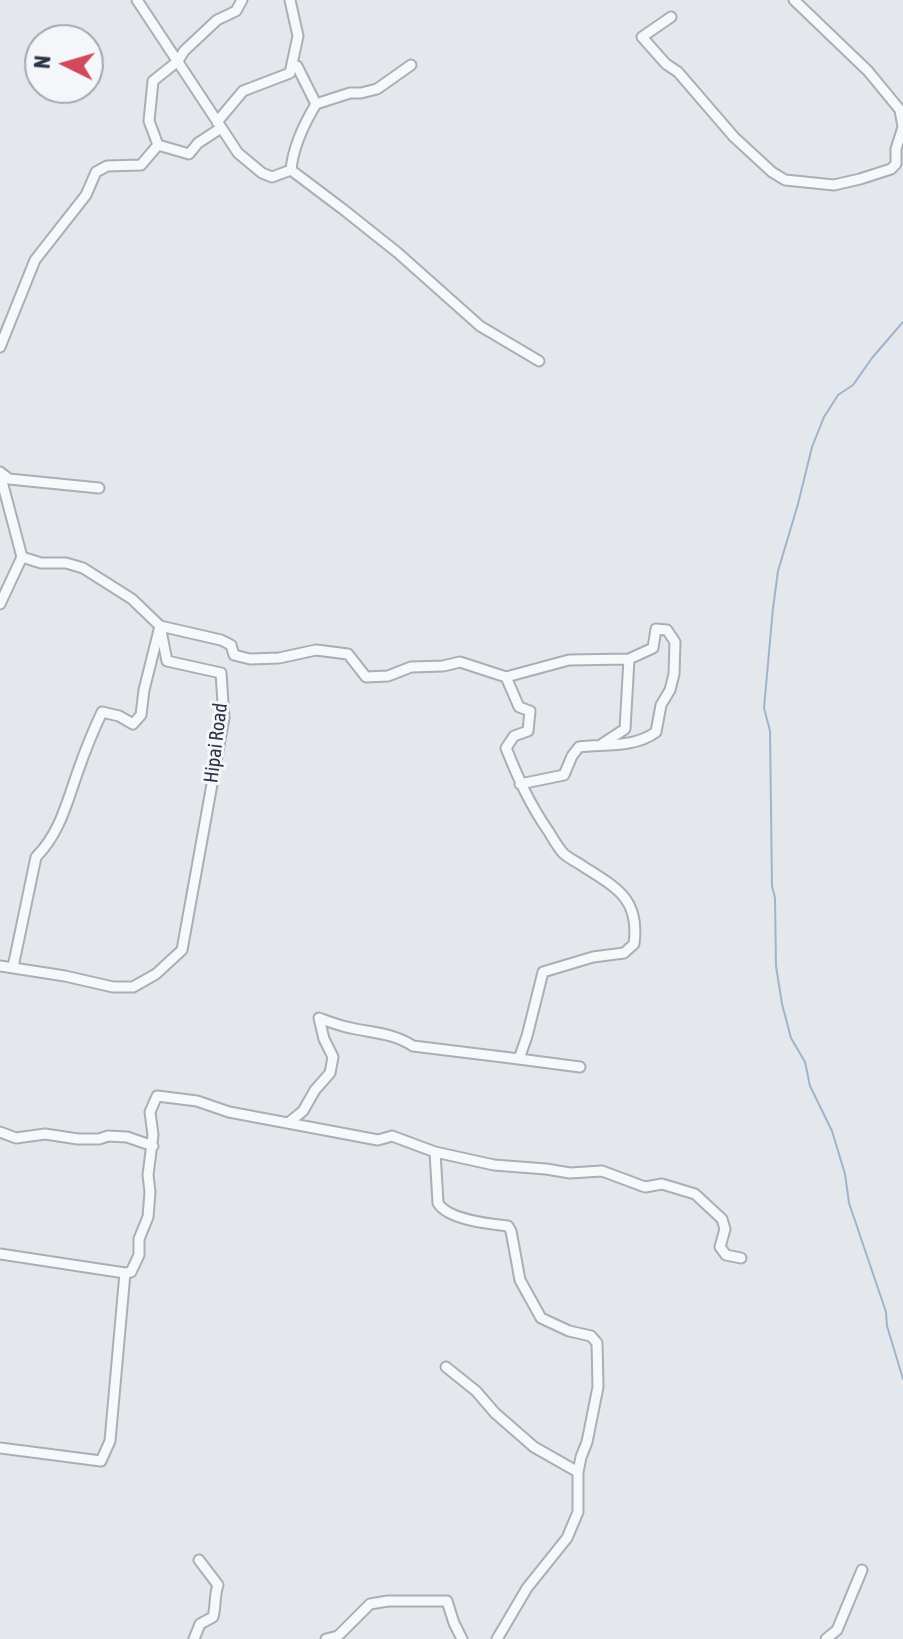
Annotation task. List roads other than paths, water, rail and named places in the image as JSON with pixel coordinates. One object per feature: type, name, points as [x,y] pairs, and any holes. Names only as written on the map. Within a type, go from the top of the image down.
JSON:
[{"type":"street","points":[[137,0],[238,153],[262,173],[272,177],[291,170]]},
{"type":"street","points":[[158,145],[149,121],[153,81],[178,61],[184,51],[217,20],[236,11],[242,0]]},
{"type":"street","points":[[158,145],[189,154],[219,125],[243,91],[290,73],[298,36],[290,0]]},
{"type":"street","points":[[671,17],[642,37],[666,64],[678,72],[734,137],[772,172],[785,180],[834,185],[891,169],[896,164],[896,149],[903,127],[900,110],[868,71],[794,0]]},
{"type":"street","points":[[291,170],[292,156],[305,122],[316,104],[350,93],[377,89],[411,65]]},
{"type":"street","points":[[291,69],[297,66],[316,104]]},
{"type":"street","points":[[0,347],[35,260],[86,195],[96,172],[107,166],[141,165],[158,145]]},
{"type":"street","points":[[291,170],[398,253],[480,326],[539,361]]},
{"type":"street","points":[[0,473],[9,479],[99,488]]},
{"type":"street","points":[[0,473],[22,557],[0,604]]},
{"type":"street","name":"Hipai Road","points":[[0,966],[113,987],[133,987],[156,974],[182,950],[224,718],[221,673],[167,661],[160,626],[132,599],[83,568],[66,563],[41,563],[22,557]]},
{"type":"street","points":[[13,967],[36,857],[47,846],[60,822],[102,712],[119,716],[133,724],[141,715],[160,626],[221,640],[231,645],[234,655],[250,659],[279,658],[316,650],[348,654],[366,677],[388,676],[411,667],[460,662],[506,677],[569,660],[629,659],[653,648],[656,629],[667,630],[675,642],[674,674],[670,690],[661,705],[656,732],[617,746],[579,747],[564,775],[520,784]]},
{"type":"street","points":[[602,744],[625,729],[629,659]]},
{"type":"street","points":[[506,677],[519,707],[530,711],[528,731],[514,736],[506,748],[520,784],[564,854],[627,897],[636,931],[634,944],[624,953],[593,957],[543,972],[519,1059]]},
{"type":"street","points":[[288,1123],[303,1111],[330,1073],[333,1057],[319,1018],[343,1027],[379,1032],[413,1046],[580,1067]]},
{"type":"street","points":[[0,1254],[131,1272],[138,1259],[139,1239],[148,1217],[148,1175],[153,1146],[150,1112],[157,1096],[197,1101],[229,1112],[378,1140],[392,1136],[435,1152],[494,1165],[570,1173],[602,1171],[645,1187],[662,1184],[695,1194],[722,1219],[725,1229],[720,1247],[726,1255],[741,1258]]},
{"type":"street","points":[[0,1132],[16,1138],[45,1134],[78,1139],[127,1137],[153,1146]]},
{"type":"street","points":[[435,1152],[438,1203],[442,1209],[476,1221],[508,1226],[520,1280],[541,1318],[569,1331],[591,1336],[597,1343],[598,1387],[578,1472],[578,1512],[567,1538],[527,1588],[516,1605],[505,1634],[497,1639]]},
{"type":"street","points":[[0,1448],[101,1461],[110,1441],[125,1273]]},
{"type":"street","points":[[446,1367],[476,1391],[495,1413],[534,1447],[578,1472]]},
{"type":"street","points":[[194,1639],[200,1624],[213,1617],[218,1585],[199,1560]]},
{"type":"street","points":[[826,1639],[837,1630],[862,1570]]},
{"type":"street","points":[[326,1639],[338,1636],[370,1604],[447,1601],[462,1639]]},
{"type":"waterway","points":[[903,322],[853,385],[838,395],[824,417],[812,447],[778,571],[764,708],[770,731],[772,886],[776,966],[782,1004],[791,1038],[805,1062],[810,1086],[832,1131],[845,1174],[849,1203],[886,1312],[887,1326],[903,1379]]}]
